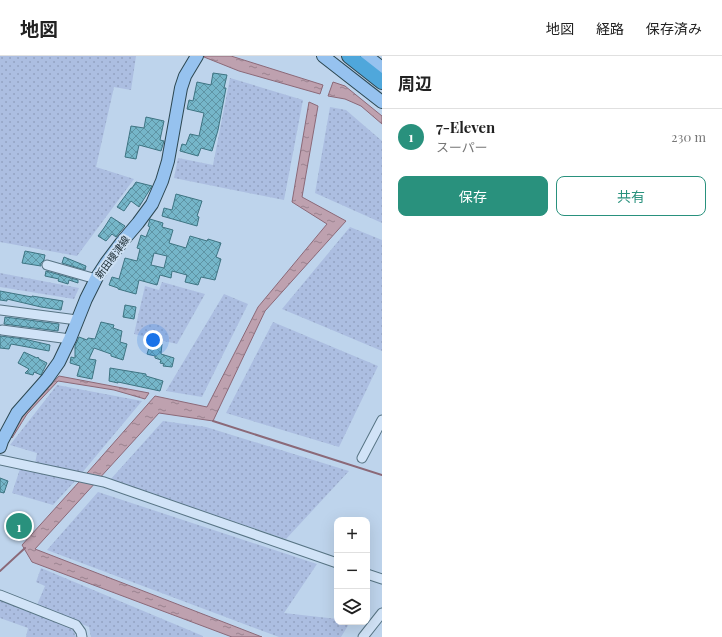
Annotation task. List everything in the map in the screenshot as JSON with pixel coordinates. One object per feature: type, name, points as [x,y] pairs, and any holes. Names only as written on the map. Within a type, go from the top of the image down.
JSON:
[{"type":"highway","points":[[349,56],[382,82]]},
{"type":"highway","points":[[355,56],[382,76]]},
{"type":"main road","name":"新田榎津線","points":[[0,447],[17,413],[47,379],[59,362],[96,279],[110,258],[152,204],[162,181],[168,161],[181,88],[185,76],[197,56]]},
{"type":"main road","points":[[323,56],[382,102]]},
{"type":"main road","points":[[367,56],[382,68]]},
{"type":"street","points":[[47,265],[96,279]]},
{"type":"street","points":[[0,310],[77,320]]},
{"type":"street","points":[[2,330],[70,339]]},
{"type":"street","points":[[362,458],[381,424]]},
{"type":"street","points":[[0,460],[99,481],[334,562]]},
{"type":"street","points":[[370,575],[382,579]]},
{"type":"street","points":[[0,595],[76,625],[81,632],[82,637]]},
{"type":"street","points":[[363,637],[382,613]]},
{"type":"shaded area","points":[[0,56],[136,56],[131,90],[114,87],[96,167],[134,179],[77,256],[0,242]]},
{"type":"shaded area","points":[[230,78],[303,100],[284,200],[174,178],[178,158],[213,165]]},
{"type":"shaded area","points":[[330,107],[346,110],[382,141],[382,223],[315,193]]},
{"type":"shaded area","points":[[350,227],[382,240],[382,351],[282,309]]},
{"type":"shaded area","points":[[0,273],[79,288],[74,299],[0,287]]},
{"type":"shaded area","points":[[162,282],[205,294],[177,344],[134,334],[145,286],[159,290]]},
{"type":"shaded area","points":[[224,294],[248,304],[202,397],[166,391]]},
{"type":"shaded area","points":[[273,322],[378,366],[339,447],[226,413]]},
{"type":"shaded area","points":[[57,385],[142,401],[81,474],[35,464],[37,453],[10,445]]},
{"type":"shaded area","points":[[163,421],[206,427],[349,471],[286,539],[110,480]]},
{"type":"shaded area","points":[[20,469],[75,481],[53,505],[12,493]]},
{"type":"shaded area","points":[[98,492],[317,564],[284,613],[334,619],[334,625],[348,625],[341,637],[279,637],[47,550]]},
{"type":"shaded area","points":[[41,568],[203,637],[91,637],[89,627],[37,605],[45,586],[36,582]]},
{"type":"shaded area","points":[[0,598],[72,627],[76,637],[26,637],[28,628],[0,618]]},
{"type":"water","points":[[231,56],[323,85],[320,94],[239,71],[204,57]]},
{"type":"water","points":[[333,82],[345,86],[382,116],[382,124],[361,106],[345,99],[328,96]]},
{"type":"water","points":[[309,102],[318,106],[302,197],[346,221],[265,311],[213,421],[159,413],[35,549],[262,637],[232,637],[32,562],[22,545],[155,396],[207,407],[258,307],[327,224],[292,202]]},
{"type":"water","points":[[59,376],[149,393],[145,399],[114,390],[58,381],[27,414],[12,438],[10,435],[16,423]]},
{"type":"building","points":[[213,73],[227,75],[218,130],[212,151],[201,148],[198,156],[180,151],[182,144],[186,145],[190,134],[199,136],[204,113],[187,109],[189,100],[193,101],[197,82],[211,85]]},
{"type":"building","points":[[146,117],[164,121],[160,140],[164,141],[161,151],[139,145],[136,159],[125,157],[131,126],[144,128]]},
{"type":"building","points":[[136,182],[152,186],[139,207],[131,201],[124,211],[117,207],[132,188]]},
{"type":"building","points":[[176,194],[202,201],[197,216],[199,217],[197,226],[162,216],[164,208],[172,210]]},
{"type":"building","points":[[111,217],[125,226],[116,237],[112,234],[106,241],[98,236]]},
{"type":"building","points":[[150,219],[163,223],[162,227],[173,230],[169,243],[186,248],[190,236],[221,243],[216,257],[221,259],[215,280],[201,277],[198,285],[185,282],[187,275],[172,271],[171,278],[160,275],[157,285],[139,280],[136,294],[109,285],[112,277],[119,279],[125,258],[137,261],[140,249],[137,248],[141,235],[146,237],[150,227],[148,226]],"holes":[[[154,253],[167,256],[164,268],[151,265]]]},
{"type":"building","points":[[25,251],[45,255],[41,266],[22,263]]},
{"type":"building","points":[[64,257],[86,266],[85,270],[62,263]]},
{"type":"building","points":[[46,271],[78,280],[78,283],[69,280],[68,284],[58,281],[59,279],[45,276]]},
{"type":"building","points":[[0,291],[63,301],[61,310],[7,299],[7,301],[0,300]]},
{"type":"building","points":[[125,305],[136,307],[134,319],[123,317]]},
{"type":"building","points":[[5,317],[59,324],[58,331],[4,324]]},
{"type":"building","points":[[101,322],[114,325],[113,328],[122,331],[120,342],[127,344],[123,360],[94,348],[89,359],[96,360],[92,379],[77,376],[80,366],[70,363],[71,357],[75,358],[75,346],[79,337],[87,340],[88,338],[95,339]]},
{"type":"building","points":[[0,336],[24,339],[50,345],[49,351],[11,344],[9,349],[0,348]]},
{"type":"building","points":[[151,342],[162,344],[161,354],[174,358],[172,367],[163,366],[164,364],[160,363],[161,360],[155,358],[155,356],[147,354]]},
{"type":"building","points":[[24,352],[37,358],[38,357],[47,363],[41,375],[34,372],[33,375],[25,373],[29,369],[18,363]]},
{"type":"building","points":[[110,368],[146,374],[146,376],[163,381],[160,391],[109,381]]},
{"type":"building","points":[[0,478],[8,481],[4,493],[0,492]]},
{"type":"building","points":[[16,514],[28,518],[22,537],[9,533]]},
{"type":"waterway","points":[[213,421],[382,475]]},
{"type":"waterway","points":[[0,571],[25,548]]},
{"type":"place","name":"7-Eleven","points":[[19,526]]}]
